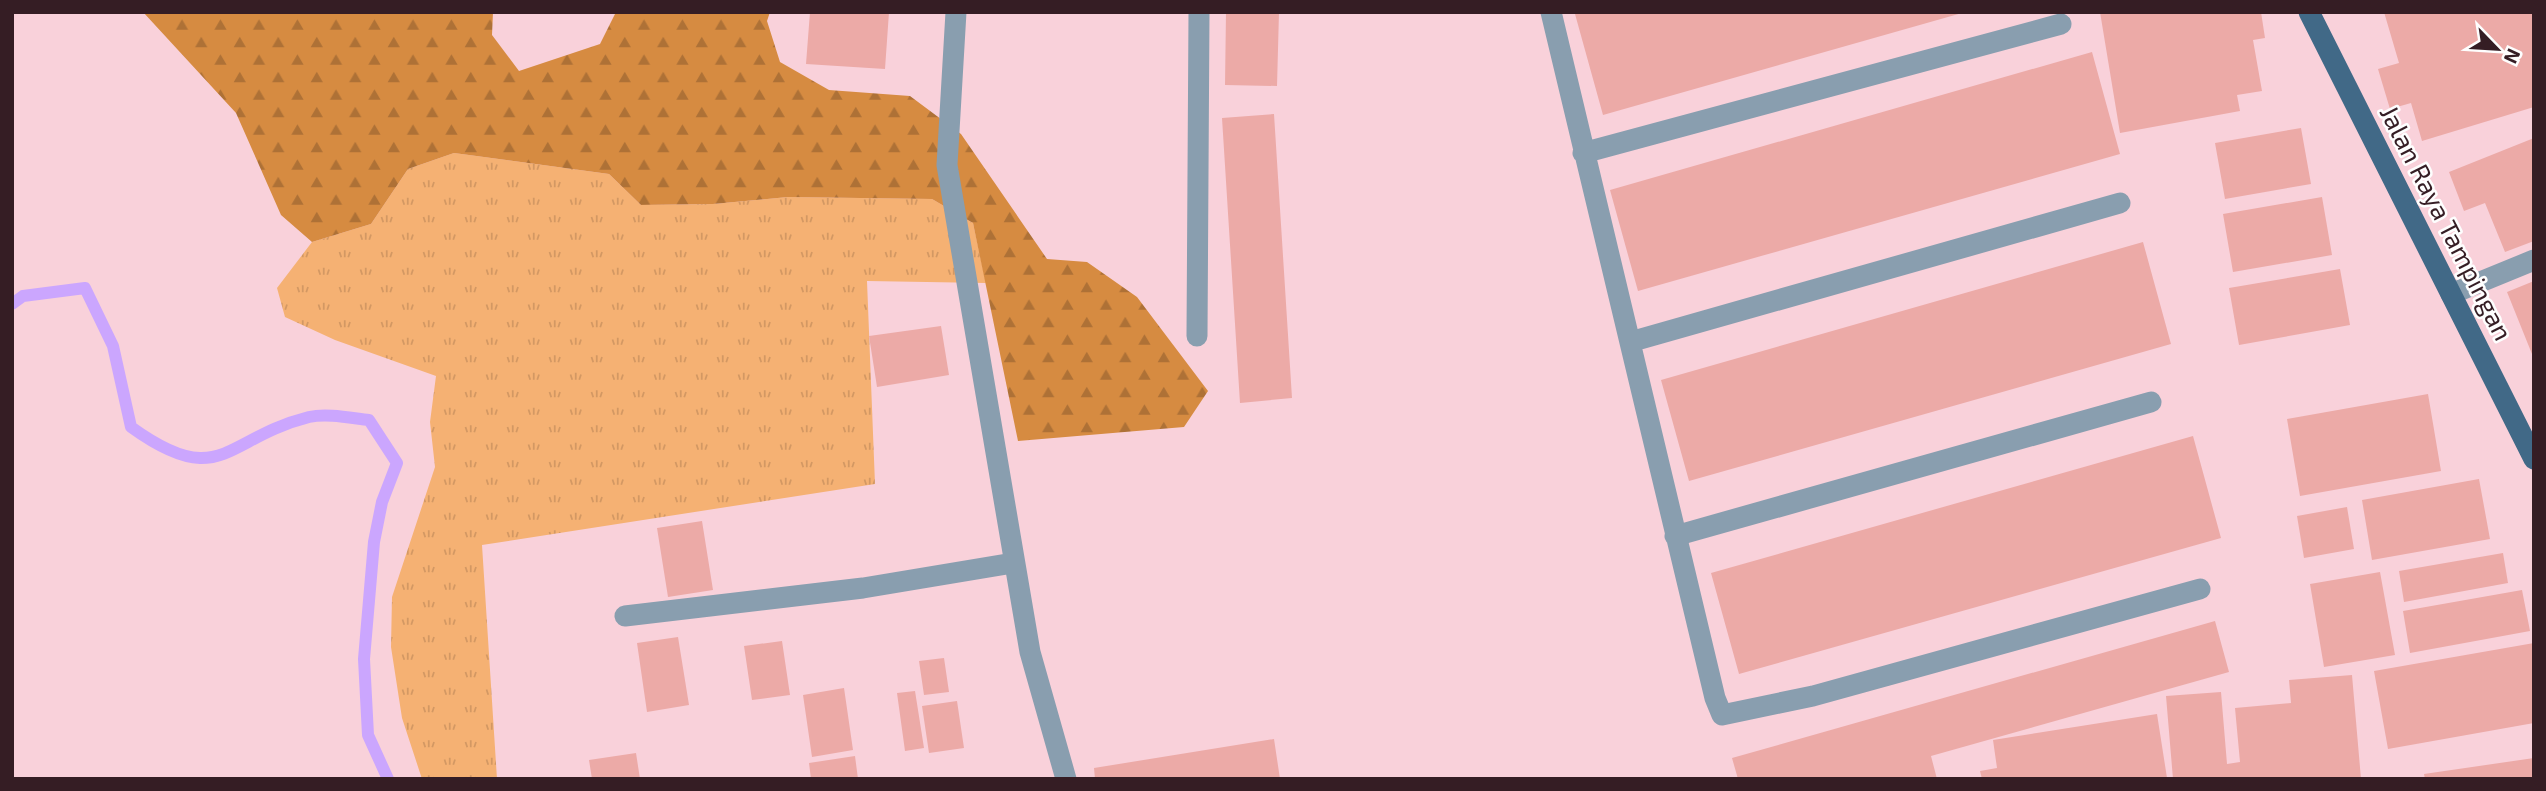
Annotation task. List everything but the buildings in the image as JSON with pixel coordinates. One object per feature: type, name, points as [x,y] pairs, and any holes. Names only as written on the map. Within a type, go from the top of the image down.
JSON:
[{"type":"main road","name":"Jalan Raya Tampingan","points":[[2309,12],[2534,459]]},
{"type":"street","points":[[956,12],[947,165],[1030,652],[1066,779]]},
{"type":"street","points":[[1197,336],[1199,12]]},
{"type":"street","points":[[1551,12],[1675,536],[1715,698],[1722,715],[1813,696],[2200,589]]},
{"type":"street","points":[[1583,153],[2061,24]]},
{"type":"street","points":[[1630,342],[2120,203]]},
{"type":"street","points":[[2451,294],[2534,260]]},
{"type":"street","points":[[1675,536],[2151,401]]},
{"type":"street","points":[[625,616],[863,588],[1013,563]]},
{"type":"green space","points":[[143,12],[493,12],[492,35],[519,71],[600,44],[616,12],[770,12],[767,21],[780,62],[829,90],[910,96],[961,134],[1047,259],[1087,262],[1137,297],[1208,391],[1184,427],[1018,441],[973,223],[932,199],[788,197],[713,204],[641,205],[609,174],[454,153],[408,169],[371,224],[312,242],[281,215],[236,113]]},
{"type":"green space","points":[[454,153],[609,174],[641,205],[713,204],[788,197],[932,199],[973,223],[986,283],[867,281],[875,484],[482,545],[497,779],[422,779],[402,718],[391,647],[392,597],[435,467],[430,422],[436,376],[335,340],[285,317],[277,288],[312,242],[371,224],[408,169]]},
{"type":"waterway","points":[[12,304],[23,296],[85,288],[113,346],[131,427],[161,446],[185,456],[205,458],[222,454],[281,426],[309,417],[369,420],[397,463],[382,502],[374,542],[364,659],[368,735],[388,779]]}]
